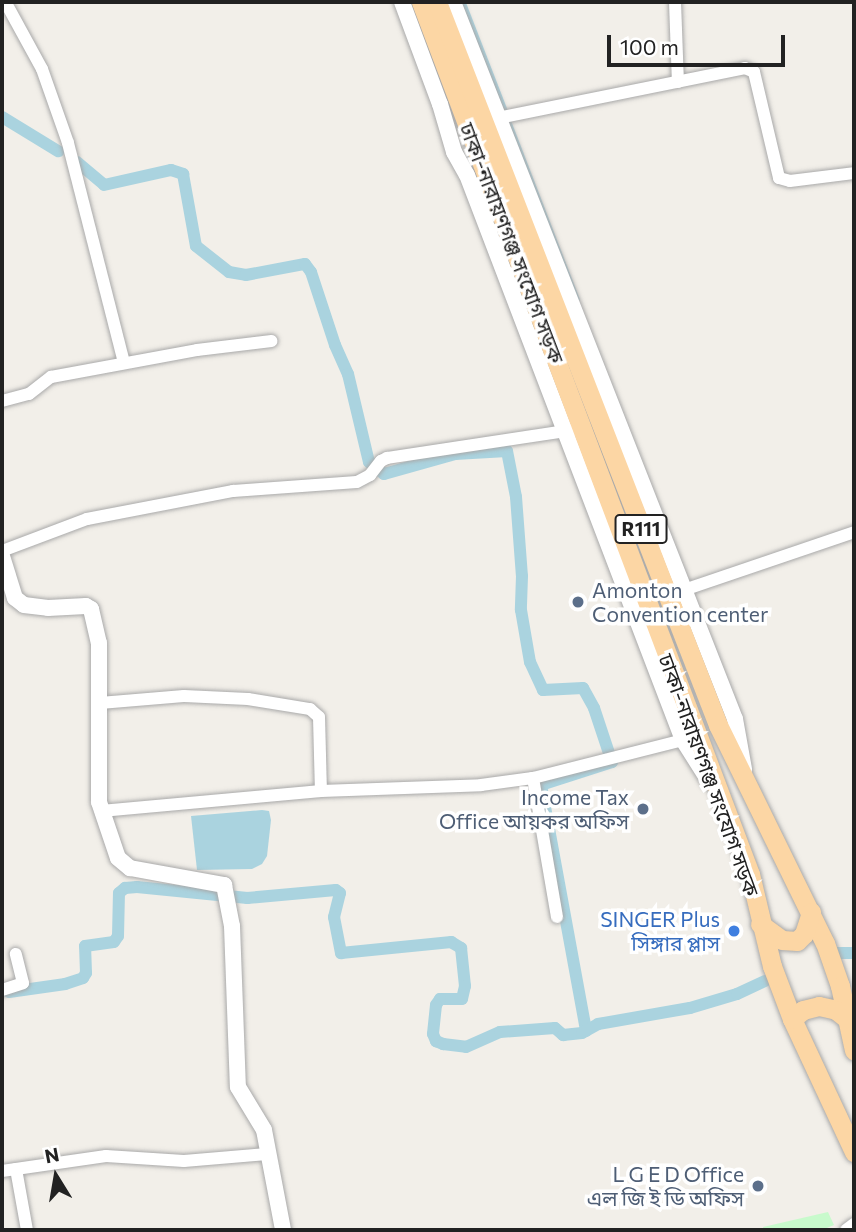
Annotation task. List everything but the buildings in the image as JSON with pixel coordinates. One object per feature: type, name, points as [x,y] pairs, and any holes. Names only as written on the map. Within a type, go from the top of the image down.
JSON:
[{"type":"main road","name":"ঢাকা-নারায়ণগঞ্জ সংযোগ সড়ক","points":[[421,2],[573,430],[750,874],[760,924],[792,1019],[854,1152]]},
{"type":"main road","name":"ঢাকা-নারায়ণগঞ্জ সংযোগ সড়ক","points":[[437,2],[718,725],[782,860],[811,912],[840,986],[854,1050]]},
{"type":"main road","points":[[760,924],[782,940],[797,941],[804,934],[811,912]]},
{"type":"main road","points":[[792,1019],[803,1010],[819,1006],[836,1010],[846,1017]]},
{"type":"street","points":[[402,2],[440,104],[454,152],[467,175],[573,430],[683,740],[720,798]]},
{"type":"street","points":[[453,2],[735,719],[748,789]]},
{"type":"street","points":[[675,2],[678,82]]},
{"type":"street","points":[[3,3],[7,5],[42,69],[68,143],[124,363]]},
{"type":"street","points":[[498,118],[745,68],[754,72],[779,177],[790,181],[854,173]]},
{"type":"street","points":[[2,401],[29,394],[51,377],[271,341]]},
{"type":"street","points":[[2,551],[100,516],[233,491],[357,482],[370,475],[381,461],[573,430]]},
{"type":"street","points":[[684,590],[854,532]]},
{"type":"street","points":[[2,556],[15,598],[24,605],[48,608],[86,606],[91,609],[99,643],[101,811],[123,864],[224,885],[228,906],[238,1087],[261,1123],[283,1230]]},
{"type":"street","points":[[100,703],[184,695],[248,699],[310,709],[319,718],[321,791]]},
{"type":"street","points":[[101,811],[321,791],[425,789],[533,778],[683,740]]},
{"type":"street","points":[[533,778],[557,917]]},
{"type":"street","points":[[2,990],[23,983],[16,954]]},
{"type":"street","points":[[2,1171],[106,1156],[184,1161],[267,1154]]},
{"type":"street","points":[[16,1169],[27,1230]]},
{"type":"street","points":[[846,1230],[854,1224]]},
{"type":"green space","points":[[828,1212],[834,1225],[822,1230],[764,1230],[763,1227]]},
{"type":"water","points":[[269,811],[271,820],[267,856],[262,864],[252,869],[197,870],[191,816]]},
{"type":"waterway","points":[[464,2],[507,113]]},
{"type":"waterway","points":[[2,117],[58,151]]},
{"type":"waterway","points":[[509,120],[578,299]]},
{"type":"waterway","points":[[77,162],[104,185],[171,170],[183,174],[196,246],[229,272],[246,275],[305,264],[311,272],[335,345],[348,374],[369,462],[384,474],[455,454],[507,451],[516,497],[522,576],[521,610],[530,662],[543,690],[583,688],[594,708],[612,762],[541,785],[586,1031]]},
{"type":"waterway","points":[[9,992],[65,984],[83,978],[86,973],[85,946],[114,942],[118,936],[119,893],[125,888],[137,887],[247,898],[336,890],[340,893],[334,917],[341,953],[451,942],[461,948],[465,986],[462,999],[440,999],[436,1005],[433,1034],[436,1041],[443,1044],[466,1047],[500,1032],[555,1028],[563,1035],[582,1033],[598,1024],[690,1008],[737,994],[765,981]]},
{"type":"waterway","points":[[837,953],[854,953]]},
{"type":"place","name":"Amonton Convention center","points":[[578,602]]},
{"type":"place","name":"Income Tax Office আয়কর অফিস","points":[[643,809]]},
{"type":"place","name":"SINGER Plus সিঙ্গার প্লাস","points":[[734,931]]},
{"type":"place","name":"L G E D Office এল জি ই ডি অফিস","points":[[758,1186]]}]
